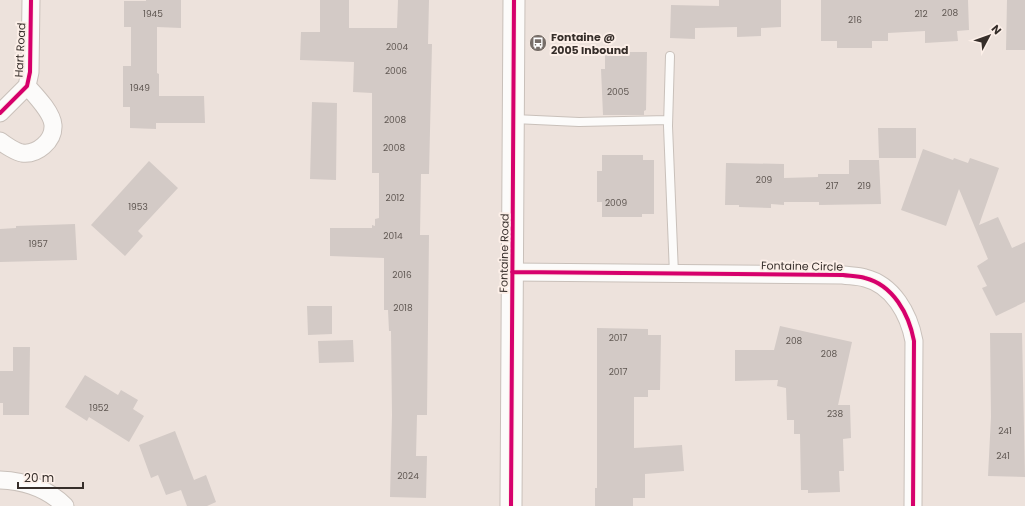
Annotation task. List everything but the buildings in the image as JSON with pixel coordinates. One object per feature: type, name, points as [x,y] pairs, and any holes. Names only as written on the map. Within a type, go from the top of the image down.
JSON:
[{"type":"street","name":"Hart Road","points":[[0,113],[27,86],[30,72],[31,0]]},
{"type":"street","name":"Fontaine Road","points":[[510,506],[514,0]]},
{"type":"street","name":"Hart Road","points":[[0,141],[21,153],[37,151],[48,141],[53,125],[44,105],[27,86]]},
{"type":"street","name":"Fontaine Circle","points":[[512,272],[843,275],[865,278],[882,285],[893,295],[902,307],[912,328],[914,340],[913,506]]},
{"type":"street","points":[[0,480],[36,486],[48,492],[65,506]]},
{"type":"lane","points":[[670,56],[668,120],[674,274]]},
{"type":"lane","points":[[514,119],[579,122],[668,120]]},
{"type":"cycle path","points":[[0,113],[27,86],[30,72],[31,0]]},
{"type":"cycle path","points":[[511,506],[514,0]]},
{"type":"cycle path","points":[[512,272],[843,275],[862,277],[884,287],[904,311],[912,331],[914,341],[913,506]]},
{"type":"place","name":"Fontaine @ 2005 Inbound","points":[[538,43]]}]
